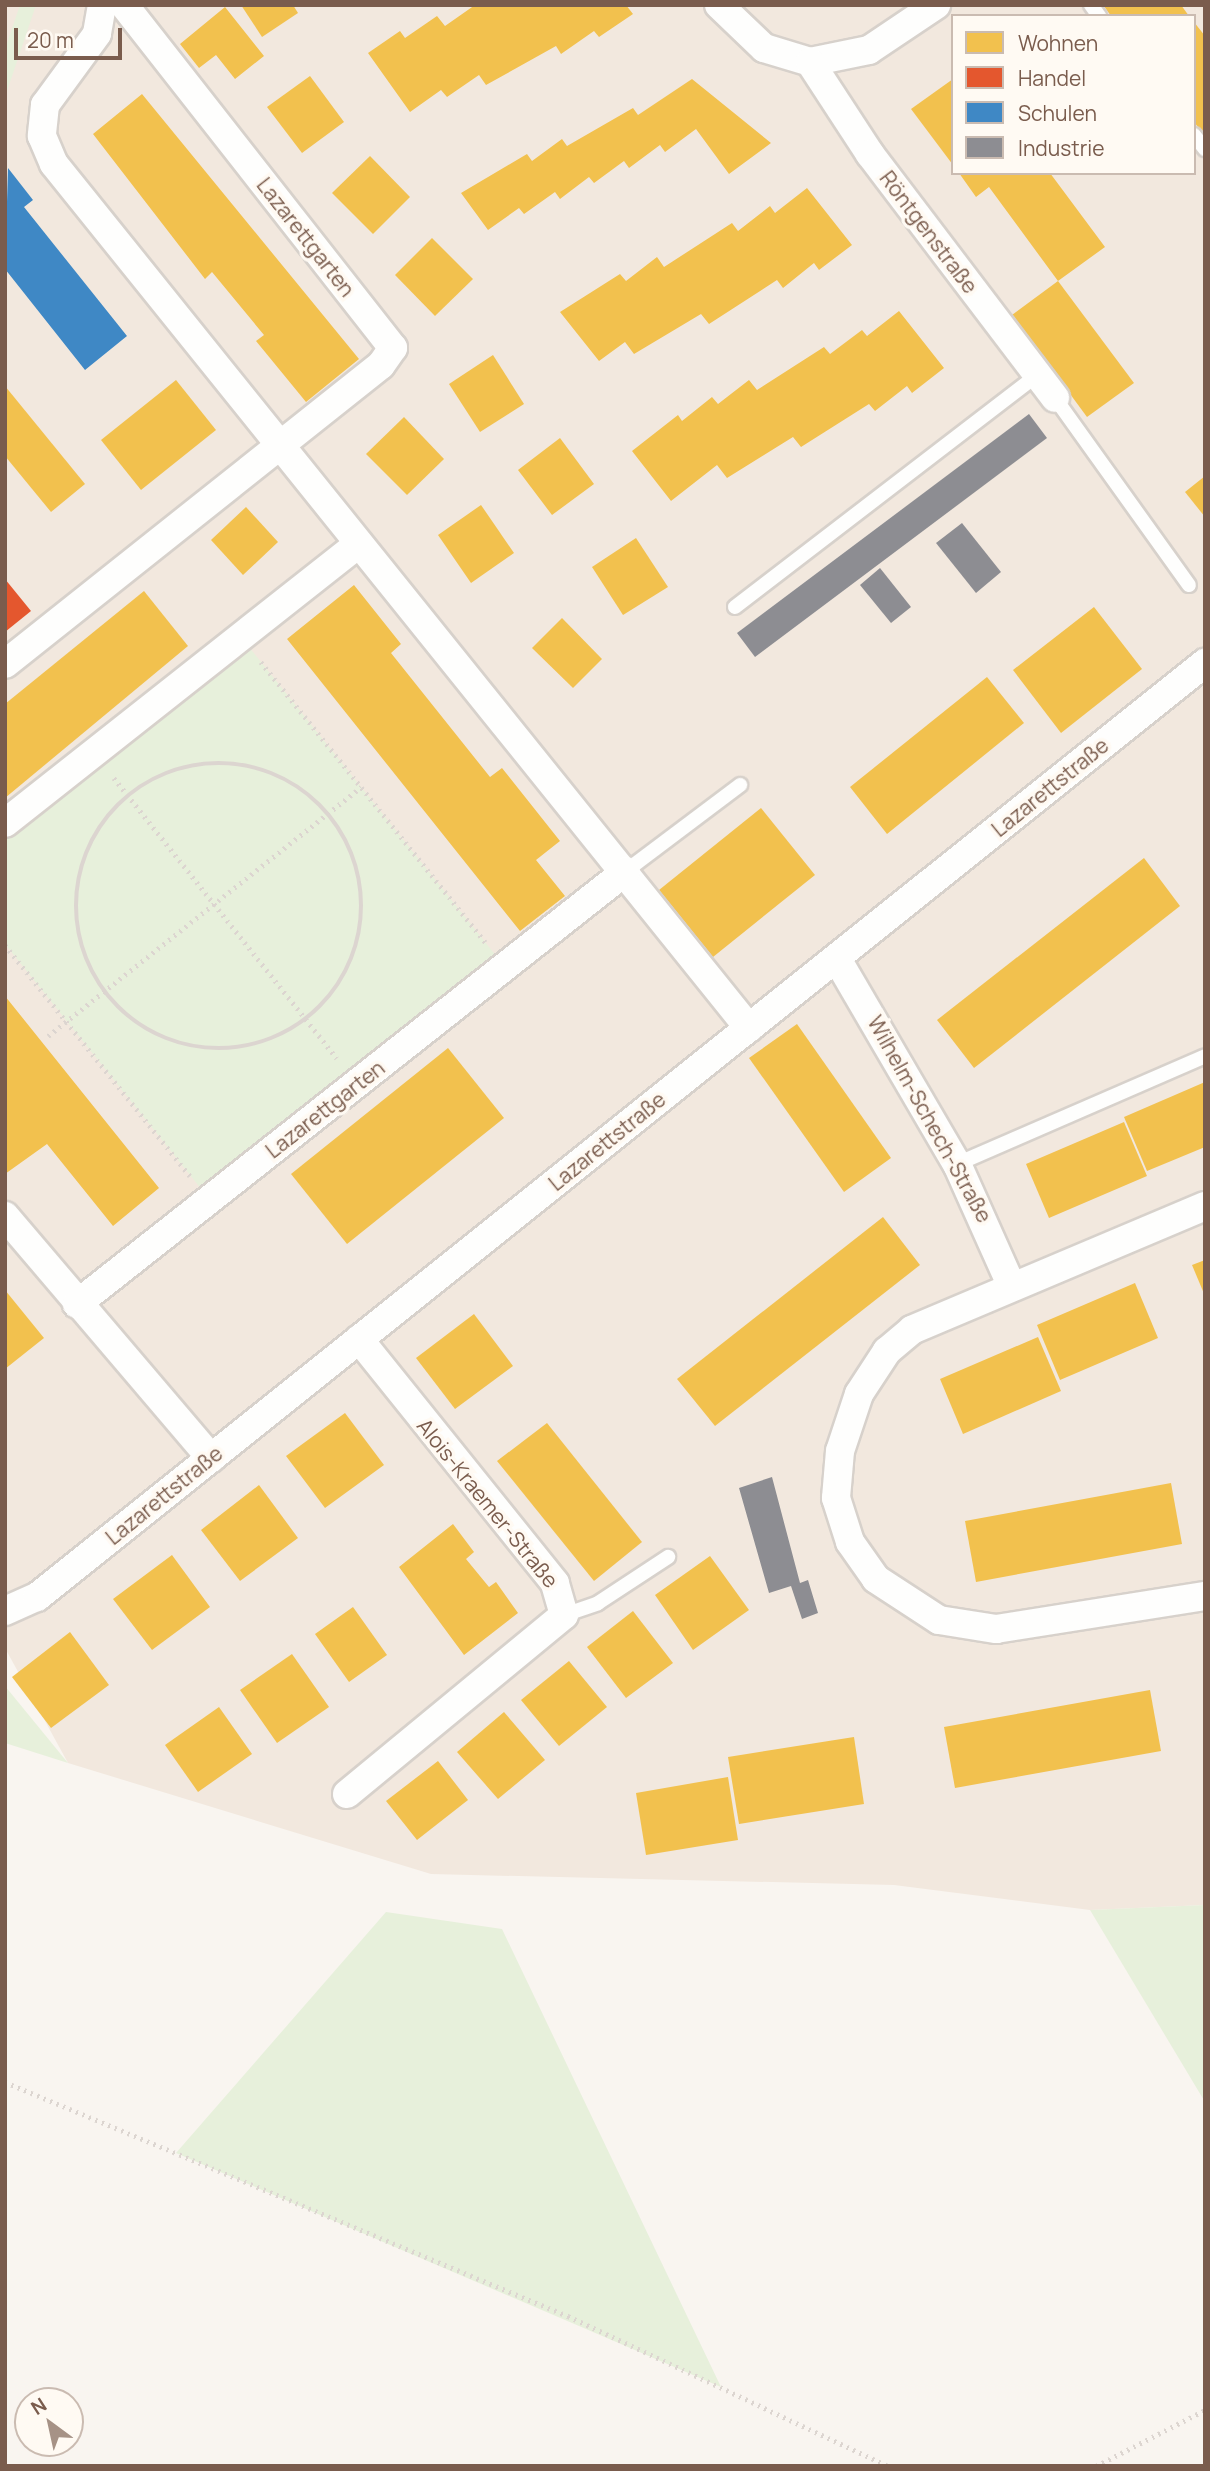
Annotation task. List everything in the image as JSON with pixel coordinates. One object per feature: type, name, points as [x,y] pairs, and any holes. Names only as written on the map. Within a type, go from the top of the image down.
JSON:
[{"type":"street","points":[[102,5],[97,34],[45,105],[46,149],[356,546],[626,872],[750,1028]]},
{"type":"street","name":"Lazarettgarten","points":[[5,664],[381,365],[393,348],[124,5]]},
{"type":"street","points":[[719,5],[764,48],[810,62],[869,50],[936,5]]},
{"type":"street","name":"Röntgenstraße","points":[[810,62],[870,154],[1055,398]]},
{"type":"street","points":[[5,823],[356,546]]},
{"type":"street","name":"Lazarettstraße","points":[[5,1611],[37,1597],[1205,663]]},
{"type":"street","name":"Lazarettgarten","points":[[77,1304],[626,872]]},
{"type":"street","name":"Wilhelm-Schech-Straße","points":[[837,958],[957,1164],[1011,1285]]},
{"type":"street","points":[[1205,1206],[1011,1285],[912,1330],[868,1375],[851,1413],[836,1476],[841,1520],[861,1560],[895,1596],[939,1620],[996,1629],[1205,1596]]},
{"type":"street","points":[[5,1216],[77,1304],[211,1458]]},
{"type":"street","name":"Alois-Kraemer-Straße","points":[[347,1794],[564,1615],[555,1583],[359,1339]]},
{"type":"lane","points":[[735,607],[1037,375]]},
{"type":"lane","points":[[1055,398],[1189,585]]},
{"type":"lane","points":[[626,872],[740,785]]},
{"type":"lane","points":[[957,1164],[1205,1056]]},
{"type":"lane","points":[[564,1615],[598,1603],[668,1557]]},
{"type":"path","points":[[241,637],[505,967]]},
{"type":"path","points":[[94,754],[358,1084]]},
{"type":"path","points":[[203,763],[246,765],[287,779],[328,814],[347,839],[361,879],[363,921],[352,963],[307,1021],[257,1045],[215,1051],[172,1042],[134,1023],[104,992],[83,954],[75,912],[80,870],[97,830],[128,796],[162,775],[203,763]]},
{"type":"path","points":[[48,1036],[361,787]]},
{"type":"path","points":[[5,944],[209,1200]]},
{"type":"path","points":[[5,2082],[568,2316],[888,2466]]},
{"type":"path","points":[[1096,2466],[1205,2410]]},
{"type":"shaded area","points":[[5,5],[1205,5],[1205,1905],[1090,1910],[894,1885],[431,1874],[68,1763],[5,1648]]},
{"type":"green space","points":[[20,5],[36,5],[5,97],[5,49]]},
{"type":"green space","points":[[241,637],[505,967],[210,1200],[5,944],[5,822]]},
{"type":"green space","points":[[5,1686],[68,1763],[5,1743]]},
{"type":"green space","points":[[1205,1905],[1205,2102],[1090,1910]]},
{"type":"green space","points":[[386,1912],[502,1929],[721,2387],[176,2153]]},
{"type":"building: Wohnen","points":[[241,5],[293,5],[298,13],[262,37]]},
{"type":"building: Wohnen","points":[[475,5],[626,5],[633,14],[599,37],[594,31],[561,54],[556,46],[486,85],[479,75],[447,97],[441,90],[410,112],[368,53],[400,31],[405,38],[437,16],[445,26]]},
{"type":"building: Wohnen","points":[[1103,5],[1181,5],[1188,14],[1110,14]]},
{"type":"building: Wohnen","points":[[225,7],[264,56],[235,79],[216,55],[199,68],[180,44]]},
{"type":"building: Wohnen","points":[[1196,25],[1205,36],[1205,136],[1196,125]]},
{"type":"building: Wohnen","points":[[310,76],[344,122],[302,153],[267,107]]},
{"type":"building: Wohnen","points":[[692,79],[771,143],[729,174],[696,129],[665,152],[660,145],[629,168],[624,161],[594,183],[589,177],[560,199],[555,192],[524,214],[519,208],[488,230],[461,193],[527,154],[532,161],[562,139],[567,146],[633,108],[638,115]]},
{"type":"building: Wohnen","points":[[951,80],[951,162],[911,109]]},
{"type":"building: Wohnen","points":[[142,94],[359,359],[306,402],[256,341],[264,335],[212,272],[205,279],[93,134]]},
{"type":"building: Wohnen","points":[[370,156],[410,197],[373,234],[332,193]]},
{"type":"building: Wohnen","points":[[960,175],[1051,175],[1105,247],[1058,281],[989,187],[976,197]]},
{"type":"building: Wohnen","points":[[807,188],[852,245],[819,270],[814,263],[783,288],[777,280],[709,324],[701,314],[634,354],[625,342],[599,361],[560,312],[620,274],[626,281],[657,257],[664,267],[732,223],[738,231],[770,206],[775,213]]},
{"type":"building: Wohnen","points":[[432,238],[473,279],[435,316],[395,275]]},
{"type":"building: Wohnen","points":[[1058,281],[1134,383],[1087,417],[1012,315]]},
{"type":"building: Wohnen","points":[[899,311],[944,368],[912,393],[907,386],[875,411],[869,404],[801,447],[793,437],[727,478],[717,465],[671,501],[632,451],[678,415],[682,421],[712,397],[718,404],[749,380],[757,390],[824,347],[830,354],[862,330],[867,336]]},
{"type":"building: Wohnen","points":[[493,355],[524,404],[480,432],[449,384]]},
{"type":"building: Wohnen","points":[[176,380],[216,430],[141,490],[101,440]]},
{"type":"building: Wohnen","points":[[5,386],[85,484],[51,512],[5,456]]},
{"type":"building: Wohnen","points":[[404,417],[444,459],[407,495],[366,454]]},
{"type":"building: Wohnen","points":[[560,438],[594,484],[552,515],[518,470]]},
{"type":"building: Wohnen","points":[[1205,476],[1205,517],[1185,492]]},
{"type":"building: Wohnen","points":[[481,505],[514,553],[471,583],[438,535]]},
{"type":"building: Wohnen","points":[[246,507],[278,542],[243,575],[211,540]]},
{"type":"building: Wohnen","points":[[636,538],[668,587],[623,615],[592,567]]},
{"type":"building: Wohnen","points":[[354,585],[401,644],[391,653],[490,777],[502,768],[560,841],[536,860],[565,896],[520,931],[287,639]]},
{"type":"building: Wohnen","points":[[144,591],[188,646],[5,798],[5,704]]},
{"type":"building: Wohnen","points":[[1094,607],[1142,669],[1061,733],[1013,670]]},
{"type":"building: Wohnen","points":[[562,618],[602,659],[573,688],[532,648]]},
{"type":"building: Wohnen","points":[[987,677],[1024,723],[887,834],[850,787]]},
{"type":"building: Wohnen","points":[[761,808],[815,875],[713,957],[659,890]]},
{"type":"building: Wohnen","points":[[1144,858],[1180,906],[974,1068],[937,1020]]},
{"type":"building: Wohnen","points":[[5,996],[159,1188],[113,1226],[47,1144],[5,1174]]},
{"type":"building: Wohnen","points":[[797,1024],[891,1158],[844,1192],[749,1058]]},
{"type":"building: Wohnen","points":[[448,1048],[504,1118],[347,1244],[291,1174]]},
{"type":"building: Wohnen","points":[[1205,1082],[1205,1147],[1147,1171],[1124,1117]]},
{"type":"building: Wohnen","points":[[1124,1122],[1147,1176],[1049,1218],[1026,1164]]},
{"type":"building: Wohnen","points":[[883,1217],[920,1265],[715,1426],[677,1379]]},
{"type":"building: Wohnen","points":[[1205,1260],[1205,1296],[1192,1265]]},
{"type":"building: Wohnen","points":[[1135,1283],[1158,1338],[1060,1380],[1037,1325]]},
{"type":"building: Wohnen","points":[[5,1290],[44,1338],[5,1369]]},
{"type":"building: Wohnen","points":[[474,1314],[513,1366],[455,1409],[416,1358]]},
{"type":"building: Wohnen","points":[[1038,1337],[1061,1391],[963,1434],[940,1379]]},
{"type":"building: Wohnen","points":[[345,1413],[384,1465],[325,1508],[286,1456]]},
{"type":"building: Wohnen","points":[[547,1423],[642,1542],[594,1581],[497,1461]]},
{"type":"building: Wohnen","points":[[1171,1483],[1182,1544],[976,1582],[965,1521]]},
{"type":"building: Wohnen","points":[[259,1485],[298,1538],[240,1581],[201,1530]]},
{"type":"building: Wohnen","points":[[453,1524],[474,1552],[466,1559],[489,1587],[496,1582],[518,1613],[464,1655],[399,1567]]},
{"type":"building: Wohnen","points":[[172,1555],[210,1607],[152,1650],[113,1599]]},
{"type":"building: Wohnen","points":[[710,1556],[749,1610],[693,1650],[655,1595]]},
{"type":"building: Wohnen","points":[[353,1607],[387,1655],[349,1682],[315,1634]]},
{"type":"building: Wohnen","points":[[633,1611],[673,1663],[626,1698],[587,1647]]},
{"type":"building: Wohnen","points":[[70,1632],[109,1685],[51,1728],[12,1677]]},
{"type":"building: Wohnen","points":[[292,1654],[329,1707],[277,1743],[240,1690]]},
{"type":"building: Wohnen","points":[[569,1661],[607,1707],[559,1746],[521,1700]]},
{"type":"building: Wohnen","points":[[1150,1690],[1161,1751],[955,1788],[944,1727]]},
{"type":"building: Wohnen","points":[[219,1707],[252,1754],[198,1792],[165,1745]]},
{"type":"building: Wohnen","points":[[504,1712],[545,1760],[498,1799],[457,1752]]},
{"type":"building: Wohnen","points":[[854,1737],[864,1804],[739,1824],[728,1757]]},
{"type":"building: Wohnen","points":[[438,1761],[468,1800],[417,1840],[386,1801]]},
{"type":"building: Wohnen","points":[[728,1777],[738,1840],[646,1855],[636,1793]]},
{"type":"building: Handel","points":[[5,579],[31,611],[5,632]]},
{"type":"building: Schulen","points":[[8,168],[33,200],[24,207],[127,336],[85,370],[5,269]]},
{"type":"building: Industrie","points":[[1029,414],[1047,438],[755,657],[737,633]]},
{"type":"building: Industrie","points":[[962,523],[1001,572],[976,593],[936,543]]},
{"type":"building: Industrie","points":[[880,568],[911,607],[891,623],[860,585]]},
{"type":"building: Industrie","points":[[772,1477],[800,1583],[808,1580],[818,1613],[802,1619],[791,1586],[769,1593],[739,1488]]}]
